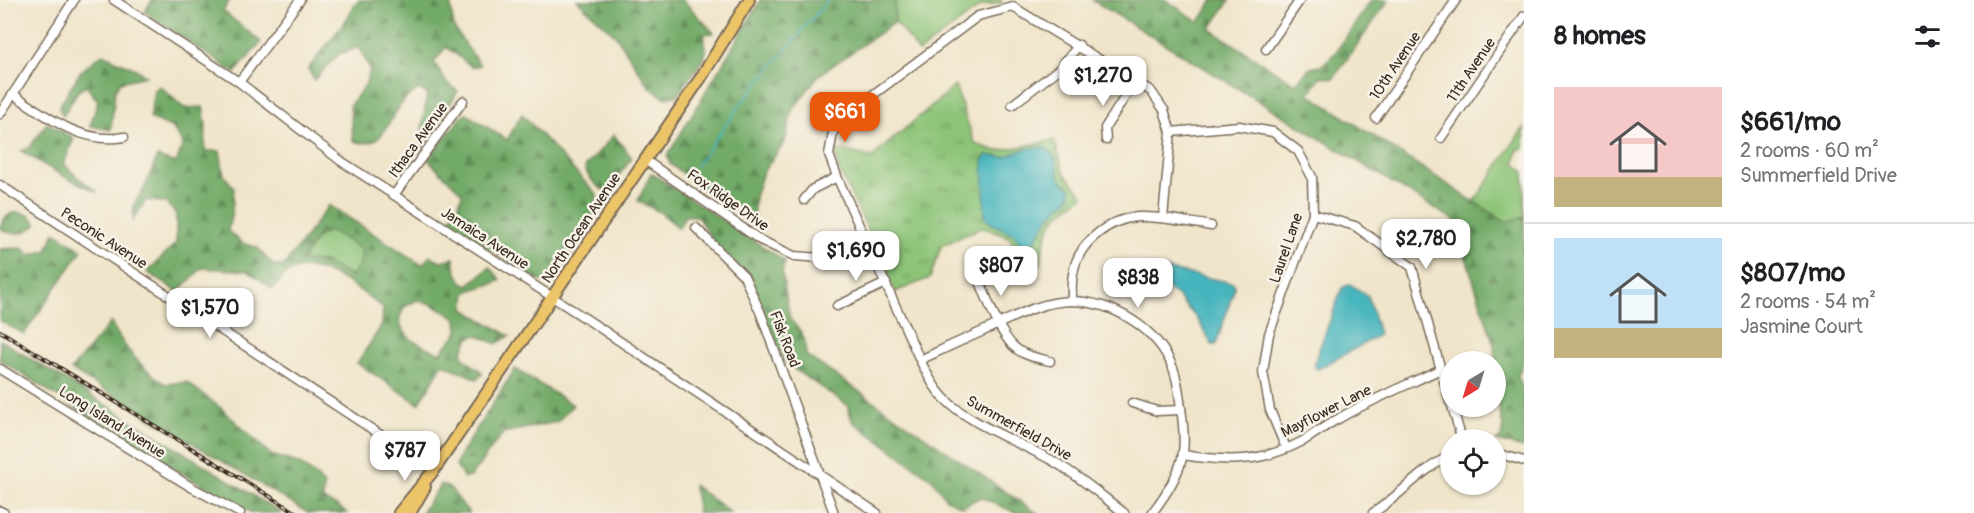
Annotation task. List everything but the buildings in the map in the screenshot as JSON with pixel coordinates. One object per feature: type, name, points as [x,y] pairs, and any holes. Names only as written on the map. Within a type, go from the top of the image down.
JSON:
[{"type":"main road","name":"North Ocean Avenue","points":[[399,513],[434,470],[712,62],[749,0]]},
{"type":"main road","name":"North Ocean Avenue","points":[[410,513],[434,470]]},
{"type":"street","points":[[0,114],[75,0]]},
{"type":"street","name":"Jamaica Avenue","points":[[114,0],[239,82],[340,161],[552,297],[876,513]]},
{"type":"street","points":[[239,82],[300,0]]},
{"type":"street","points":[[1266,49],[1299,0]]},
{"type":"street","name":"10th Avenue","points":[[1376,118],[1456,0]]},
{"type":"street","name":"Summerfield Drive","points":[[1124,513],[1055,462],[954,407],[933,384],[837,177],[829,155],[833,132],[846,115],[978,15],[1013,7],[1135,81],[1151,92],[1164,110],[1171,132],[1163,218]]},
{"type":"street","name":"11th Avenue","points":[[1441,138],[1524,16]]},
{"type":"street","points":[[1012,105],[1059,69],[1079,45]]},
{"type":"street","points":[[1106,140],[1105,128],[1135,81]]},
{"type":"street","points":[[13,94],[64,127],[110,140],[124,137]]},
{"type":"street","name":"Ithaca Avenue","points":[[394,195],[463,101]]},
{"type":"street","name":"Laurel Lane","points":[[1171,132],[1239,126],[1273,132],[1298,151],[1312,177],[1313,214],[1269,334],[1263,372],[1270,410],[1286,448]]},
{"type":"street","name":"Fox Ridge Drive","points":[[645,160],[760,240],[794,256],[821,258],[843,253],[867,242]]},
{"type":"street","points":[[804,200],[813,189],[837,177]]},
{"type":"street","name":"Peconic Avenue","points":[[0,185],[434,470]]},
{"type":"street","points":[[1313,214],[1355,226],[1412,267],[1440,365]]},
{"type":"street","points":[[1072,301],[1073,272],[1082,250],[1093,237],[1104,229],[1132,218],[1163,218],[1211,226]]},
{"type":"street","name":"Fisk Road","points":[[696,228],[744,276],[761,314],[834,513]]},
{"type":"street","points":[[980,282],[999,324],[1013,346],[1022,353],[1050,362]]},
{"type":"street","points":[[837,306],[886,283]]},
{"type":"street","points":[[920,360],[1045,304],[1072,301],[1098,305],[1124,315],[1140,325],[1165,352],[1173,368],[1184,428],[1183,455],[1171,485],[1152,513]]},
{"type":"street","name":"Long Island Avenue","points":[[0,369],[209,497],[240,513]]},
{"type":"street","name":"Mayflower Lane","points":[[1183,455],[1224,461],[1240,460],[1286,448],[1304,440],[1338,418],[1440,369]]},
{"type":"street","points":[[1132,403],[1157,411],[1181,410]]},
{"type":"street","points":[[1506,456],[1524,461]]},
{"type":"street","points":[[1373,513],[1440,461]]},
{"type":"street","name":"Long Island Avenue","points":[[209,497],[231,513]]},
{"type":"green space","points":[[152,0],[230,0],[223,11],[261,42],[235,73],[145,12]]},
{"type":"green space","points":[[361,0],[450,0],[454,28],[480,65],[472,67],[446,47],[434,62],[446,82],[458,91],[422,151],[422,129],[427,93],[418,89],[407,98],[398,108],[384,132],[372,142],[353,141],[350,105],[365,86],[370,70],[359,47],[339,54],[314,80],[308,69],[347,19],[356,2]]},
{"type":"green space","points":[[577,0],[683,0],[714,33],[704,34],[706,51],[704,58],[678,95],[666,98],[650,88],[616,36]]},
{"type":"green space","points":[[761,0],[895,0],[895,22],[818,76],[792,111],[785,142],[763,172],[755,197],[753,224],[670,164],[667,156]]},
{"type":"green space","points":[[895,0],[1001,0],[1002,3],[981,6],[919,52],[895,22]]},
{"type":"green space","points":[[1092,0],[1166,0],[1199,22],[1213,0],[1230,0],[1210,29],[1295,84],[1310,68],[1321,66],[1336,52],[1371,0],[1389,0],[1333,79],[1321,76],[1309,94],[1505,222],[1524,217],[1524,360],[1518,376],[1524,392],[1524,448],[1506,444],[1506,429],[1502,429],[1501,417],[1506,417],[1506,351],[1494,351],[1454,220]]},
{"type":"green space","points":[[102,54],[146,76],[120,82],[115,91],[111,130],[90,126],[98,101],[86,86],[78,91],[63,116],[59,107],[80,72]]},
{"type":"green space","points":[[160,86],[184,108],[203,107],[206,124],[205,151],[220,151],[224,175],[234,188],[228,231],[244,244],[257,247],[273,265],[284,266],[329,205],[422,265],[430,256],[441,261],[454,258],[456,271],[462,282],[468,285],[490,267],[501,280],[466,293],[464,309],[510,336],[496,344],[478,335],[469,338],[462,352],[464,358],[483,373],[477,379],[443,364],[419,404],[357,363],[382,325],[383,308],[363,292],[337,276],[323,271],[309,268],[296,269],[285,275],[273,289],[248,271],[202,268],[178,292],[147,272],[176,243],[176,214],[166,203],[146,200],[133,220],[134,204],[144,189],[157,157],[176,163],[183,144],[173,128],[150,118],[154,90]],"holes":[[[327,231],[337,234],[362,250],[360,265],[351,276],[324,262],[301,261],[318,236]],[[417,300],[431,304],[457,318],[458,332],[440,353],[415,342],[402,328],[399,320],[404,307]]]},
{"type":"green space","points":[[955,86],[975,144],[997,151],[1054,140],[1064,173],[1084,196],[1064,210],[1052,223],[1045,239],[1041,263],[1025,270],[1010,238],[980,228],[941,246],[930,278],[895,292],[838,168],[835,149],[872,157]]},
{"type":"green space","points":[[465,113],[507,140],[522,114],[597,195],[596,211],[554,282],[539,281],[455,227],[450,219],[458,207],[462,193],[427,159]]},
{"type":"green space","points":[[47,123],[74,138],[64,164],[98,192],[63,176],[21,151],[29,148]]},
{"type":"green space","points":[[1524,127],[1524,149],[1518,149],[1515,163],[1524,172],[1524,217],[1505,222],[1474,202]]},
{"type":"green space","points":[[614,135],[632,158],[607,191],[593,182],[585,167]]},
{"type":"green space","points":[[651,173],[785,261],[782,274],[790,319],[805,341],[806,355],[1037,513],[1017,513],[980,497],[963,507],[946,499],[932,479],[852,421],[847,405],[785,363],[746,275],[716,245],[697,216],[685,216],[679,228],[660,212],[638,201]]},
{"type":"green space","points":[[17,212],[29,215],[37,223],[29,230],[19,233],[9,233],[0,228],[6,217]]},
{"type":"green space","points":[[327,231],[337,233],[362,250],[360,265],[351,276],[324,262],[300,261],[318,236]]},
{"type":"green space","points":[[55,232],[82,250],[24,334],[0,321],[0,249],[22,248],[31,255],[47,250]]},
{"type":"green space","points":[[111,322],[128,349],[156,377],[165,384],[187,382],[221,408],[271,455],[298,463],[314,474],[324,485],[323,500],[347,513],[308,513],[71,370]]},
{"type":"green space","points":[[0,340],[282,513],[252,513],[140,449],[0,360]]},
{"type":"green space","points":[[515,369],[573,405],[557,422],[503,433],[470,477],[464,478],[456,466],[460,455]]},
{"type":"green space","points":[[441,484],[451,489],[469,513],[421,513]]},
{"type":"green space","points":[[693,485],[731,513],[698,513]]},
{"type":"water","points":[[1042,147],[1051,152],[1060,179],[1071,188],[1070,197],[1049,217],[1027,254],[1014,234],[992,224],[985,218],[983,161],[986,155],[1004,157],[1025,149]]},
{"type":"water","points":[[1150,266],[1234,283],[1234,290],[1216,345],[1212,345],[1198,320],[1178,297],[1148,274],[1146,270]]},
{"type":"water","points":[[1350,284],[1368,296],[1379,334],[1318,369],[1314,363],[1342,288]]},
{"type":"waterway","points":[[696,166],[746,97],[828,0]]},
{"type":"railway","points":[[0,331],[297,513]]}]
